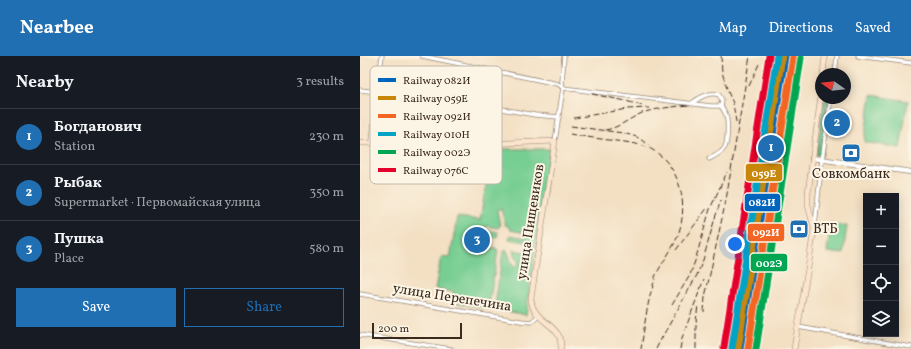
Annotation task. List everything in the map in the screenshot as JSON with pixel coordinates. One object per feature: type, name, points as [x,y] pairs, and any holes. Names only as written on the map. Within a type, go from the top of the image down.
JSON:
[{"type":"main road","points":[[823,68],[824,56]]},
{"type":"main road","points":[[794,349],[814,228],[808,205],[808,193],[820,104]]},
{"type":"main road","points":[[502,143],[555,141]]},
{"type":"main road","name":"улица Пищевиков","points":[[555,141],[531,304],[539,316],[557,333],[560,338],[561,349]]},
{"type":"street","points":[[381,66],[382,56]]},
{"type":"street","points":[[422,56],[471,66]]},
{"type":"street","name":"улица Пищевиков","points":[[555,141],[563,88],[564,56]]},
{"type":"street","points":[[836,68],[837,56]]},
{"type":"street","points":[[858,56],[911,63]]},
{"type":"street","points":[[502,72],[558,84],[563,88],[721,106]]},
{"type":"street","points":[[360,90],[370,91]]},
{"type":"street","points":[[692,103],[699,98],[715,93],[719,95],[722,100],[721,106],[726,115],[727,124],[725,148],[709,159]]},
{"type":"street","points":[[814,228],[830,104]]},
{"type":"street","points":[[502,109],[535,115],[559,117]]},
{"type":"street","points":[[812,158],[911,172]]},
{"type":"street","name":"улица Перепечина","points":[[360,294],[521,321],[531,322],[539,316]]},
{"type":"street","points":[[798,327],[911,346]]},
{"type":"street","points":[[360,335],[451,349]]},
{"type":"green space","points":[[871,95],[908,101],[900,148],[864,142]]},
{"type":"green space","points":[[823,104],[828,104],[822,156],[816,155]]},
{"type":"green space","points":[[502,149],[550,149],[526,315],[496,309],[495,305],[503,252],[507,250],[513,267],[519,264],[513,250],[530,253],[532,243],[509,239],[510,235],[525,238],[526,233],[510,230],[508,226],[505,225],[501,208],[497,210],[500,226],[498,228],[486,226],[485,230],[498,232],[497,238],[476,234],[474,244],[496,248],[498,251],[488,308],[452,302],[454,292],[435,289],[441,257],[450,258],[457,217],[480,220],[486,184],[502,184]]},
{"type":"green space","points":[[831,223],[847,226],[843,254],[827,252]]},
{"type":"railway","points":[[721,56],[722,72],[733,103],[736,122]]},
{"type":"railway","points":[[704,312],[705,297],[726,200],[750,56]]},
{"type":"railway","points":[[731,349],[776,56]]},
{"type":"railway","points":[[786,75],[790,56]]},
{"type":"railway","points":[[749,86],[759,64]]},
{"type":"railway","points":[[592,94],[643,106]]},
{"type":"railway","points":[[605,130],[615,127],[648,111],[689,105]]},
{"type":"railway","points":[[574,118],[627,109],[649,108]]},
{"type":"railway","points":[[571,126],[623,133],[637,137],[649,145]]},
{"type":"railway","points":[[570,134],[634,144],[651,149],[662,157],[670,166],[680,189],[682,202],[680,228],[674,245],[655,277],[648,306],[641,349]]},
{"type":"railway","points":[[672,305],[690,275],[710,209],[727,172]]},
{"type":"railway","points":[[656,349],[697,275],[721,200]]},
{"type":"railway","points":[[676,250],[708,207]]},
{"type":"railway","points":[[748,349],[768,214]]},
{"type":"railway","points":[[680,349],[682,338],[704,279]]},
{"type":"railway","points":[[696,349],[696,322],[698,305]]},
{"type":"railway","points":[[756,349],[763,312]]},
{"type":"rail line","name":"076С","points":[[724,347],[769,56]]},
{"type":"rail line","name":"010Н","points":[[732,348],[777,56]]},
{"type":"rail line","name":"059Е","points":[[738,349],[782,56]]},
{"type":"rail line","name":"082И","points":[[740,349],[785,56]]},
{"type":"rail line","name":"092И","points":[[748,349],[793,57]]},
{"type":"rail line","name":"002Э","points":[[756,349],[801,58]]},
{"type":"place","name":"Рыбак","points":[[837,123]]},
{"type":"place","name":"Богданович","points":[[771,148]]},
{"type":"place","name":"Совкомбанк","points":[[851,153]]},
{"type":"place","name":"ВТБ","points":[[799,229]]},
{"type":"place","name":"Пушка","points":[[477,240]]}]
